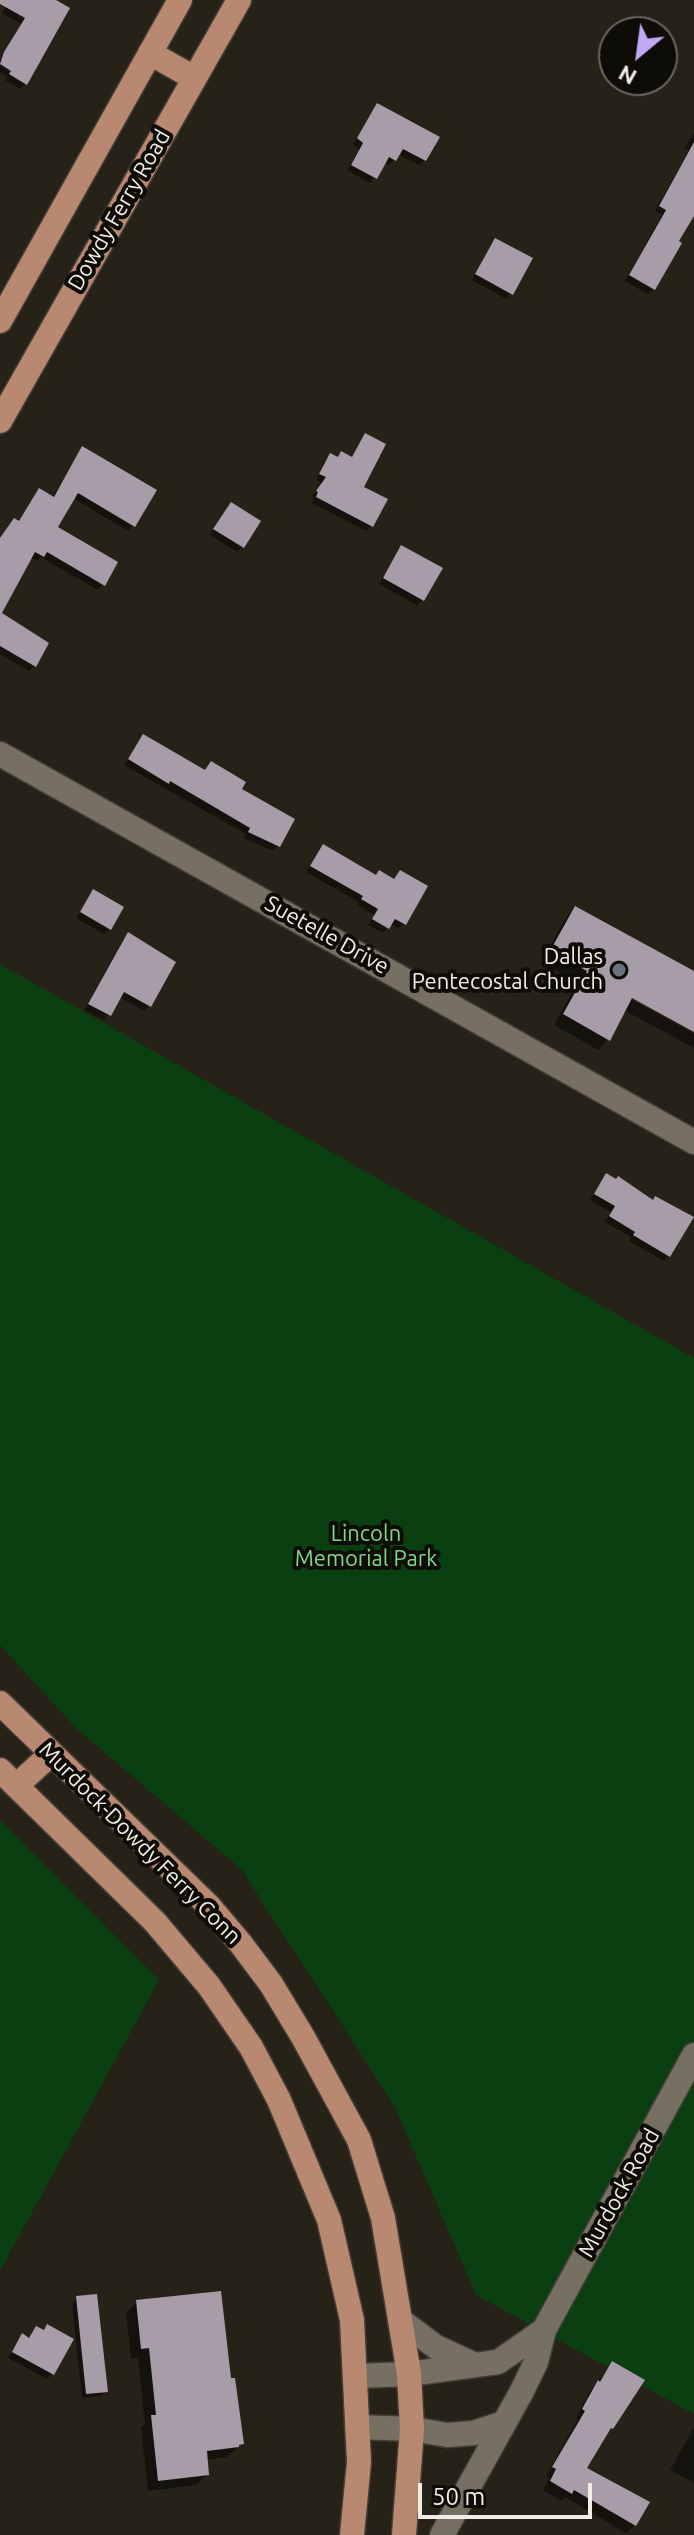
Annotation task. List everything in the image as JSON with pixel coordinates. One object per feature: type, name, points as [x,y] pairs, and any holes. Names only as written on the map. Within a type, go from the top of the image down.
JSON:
[{"type":"main road","points":[[0,321],[180,0]]},
{"type":"main road","name":"Dowdy Ferry Road","points":[[0,421],[239,0]]},
{"type":"main road","points":[[150,53],[194,78]]},
{"type":"main road","name":"Murdock-Dowdy Ferry Conn","points":[[0,1703],[209,1906],[241,1944],[271,1984],[303,2037],[359,2140],[383,2218],[409,2374],[412,2429],[404,2535]]},
{"type":"main road","points":[[8,1778],[51,1754]]},
{"type":"main road","name":"Murdock-Dowdy Ferry Conn","points":[[8,1778],[155,1922],[209,1986],[251,2047],[279,2100],[329,2220],[352,2320],[359,2462],[352,2535]]},
{"type":"street","name":"Suetelle Drive","points":[[0,754],[694,1142]]},
{"type":"street","name":"Murdock Road","points":[[442,2535],[522,2391],[536,2362],[544,2330],[694,2055]]},
{"type":"street","points":[[400,2320],[436,2347],[487,2364],[522,2391]]},
{"type":"street","name":"Murdock Road","points":[[356,2376],[409,2374],[487,2364],[544,2330]]},
{"type":"street","points":[[357,2427],[412,2429],[447,2435],[474,2433],[504,2423]]},
{"type":"green space","name":"Lincoln Memorial Park","points":[[0,964],[694,1358],[694,2414],[476,2295],[394,2105],[241,1869],[75,1727],[0,1645]]},
{"type":"green space","points":[[0,1820],[159,1980],[0,2271]]},
{"type":"building","points":[[0,0],[56,0],[70,8],[27,85],[0,64],[25,18],[0,4]]},
{"type":"building","points":[[377,103],[440,137],[426,161],[403,149],[396,161],[389,157],[377,179],[351,165],[363,143],[357,138]]},
{"type":"building","points":[[694,142],[694,216],[655,290],[629,275],[666,210],[659,206]]},
{"type":"building","points":[[495,238],[533,258],[513,295],[475,274]]},
{"type":"building","points":[[365,433],[386,444],[364,487],[388,499],[373,527],[316,497],[316,491],[326,477],[319,474],[330,453],[338,457],[341,451],[352,457]]},
{"type":"building","points":[[82,446],[157,490],[135,527],[78,493],[58,527],[118,562],[105,586],[47,552],[44,557],[35,552],[2,613],[49,643],[36,667],[0,646],[0,538],[14,518],[19,521],[39,488],[54,497]]},
{"type":"building","points":[[231,502],[261,521],[244,548],[213,529]]},
{"type":"building","points":[[401,545],[443,568],[424,601],[383,578]]},
{"type":"building","points":[[143,734],[205,770],[211,761],[246,782],[242,789],[295,819],[280,847],[248,832],[250,828],[128,759]]},
{"type":"building","points":[[323,844],[376,875],[379,870],[394,879],[400,870],[428,886],[406,925],[395,919],[389,929],[372,919],[378,909],[361,899],[363,896],[310,866]]},
{"type":"building","points":[[93,889],[124,907],[111,930],[80,912]]},
{"type":"building","points":[[575,906],[694,971],[694,1032],[632,998],[610,1041],[563,1014],[587,971],[550,951]]},
{"type":"building","points":[[128,932],[176,962],[151,1007],[124,992],[111,1016],[88,1004]]},
{"type":"building","points":[[606,1173],[616,1179],[618,1176],[653,1200],[655,1196],[694,1217],[670,1257],[609,1216],[615,1206],[594,1194]]},
{"type":"building","points":[[221,2291],[231,2378],[235,2378],[244,2444],[207,2451],[209,2475],[158,2481],[151,2415],[156,2415],[149,2348],[141,2349],[136,2300]]},
{"type":"building","points":[[97,2294],[108,2392],[86,2394],[76,2296]]},
{"type":"building","points":[[47,2324],[74,2339],[54,2375],[12,2352],[22,2333],[29,2338],[36,2326],[44,2330]]},
{"type":"building","points":[[612,2361],[645,2380],[587,2468],[650,2502],[636,2526],[574,2490],[572,2494],[550,2481],[556,2469],[552,2467],[585,2411],[582,2409],[598,2380],[600,2382]]},
{"type":"place","name":"Dallas Pentecostal Church","points":[[619,970]]}]
